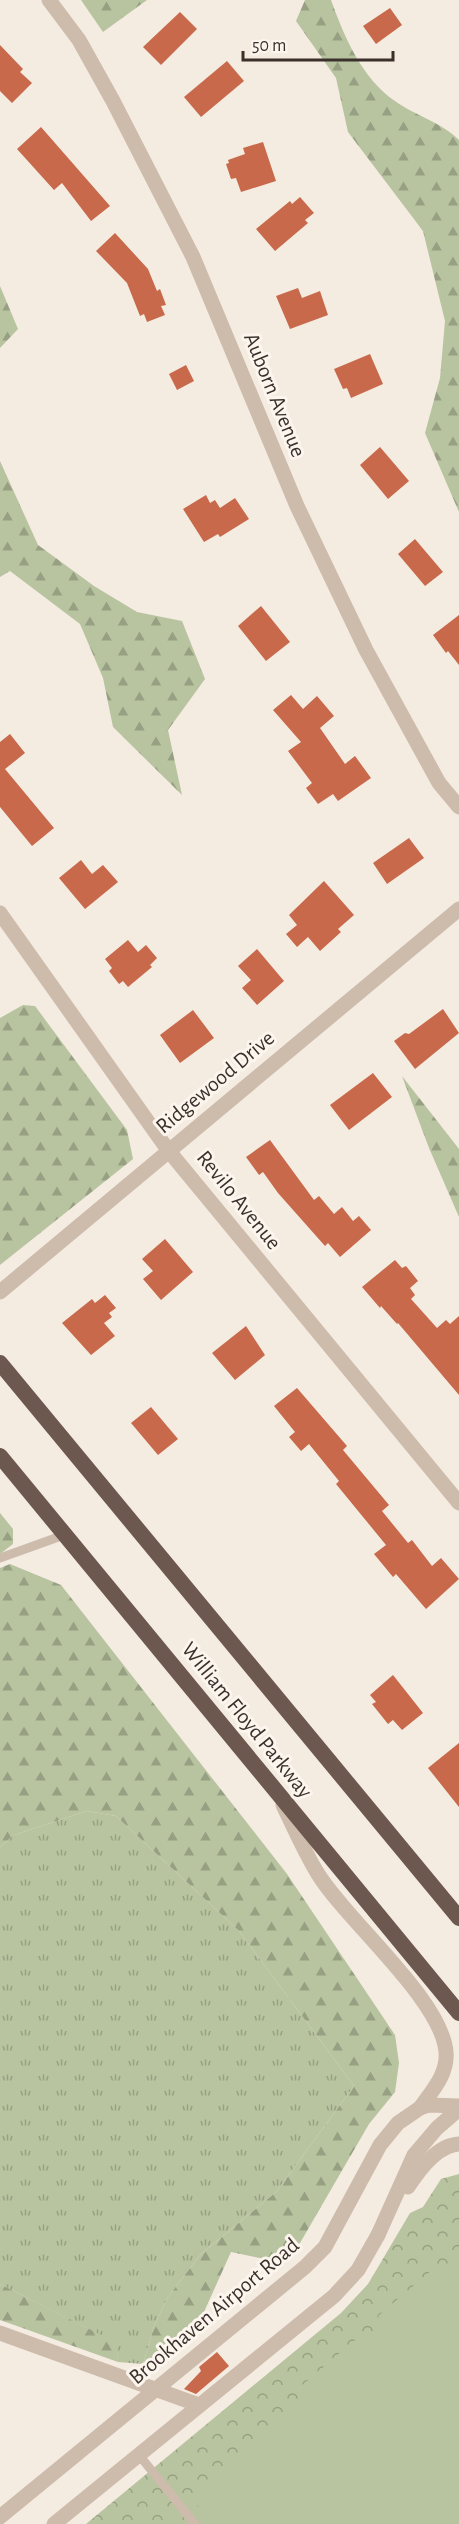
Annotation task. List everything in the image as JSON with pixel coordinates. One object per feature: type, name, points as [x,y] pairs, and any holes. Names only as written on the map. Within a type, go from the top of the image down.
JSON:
[{"type":"highway","name":"William Floyd Parkway","points":[[0,1363],[459,1918]]},
{"type":"highway","name":"William Floyd Parkway","points":[[0,1456],[459,2013]]},
{"type":"street","name":"Auborn Avenue","points":[[49,0],[79,40],[188,246],[297,506],[366,650],[439,783],[459,807]]},
{"type":"street","name":"Ridgewood Drive","points":[[0,1292],[459,909]]},
{"type":"street","name":"Revilo Avenue","points":[[0,913],[168,1150],[459,1503]]},
{"type":"street","points":[[275,1791],[319,1875],[430,2010],[446,2049],[446,2065],[437,2084],[420,2108]]},
{"type":"street","points":[[420,2108],[429,2105],[459,2108]]},
{"type":"street","name":"Brookhaven Airport Road","points":[[0,2517],[275,2292],[325,2247],[380,2145],[398,2123],[420,2108]]},
{"type":"street","points":[[378,2235],[414,2155],[437,2128],[459,2108]]},
{"type":"street","points":[[54,2524],[334,2296],[358,2270],[418,2172],[443,2148],[459,2144]]},
{"type":"street","points":[[0,2333],[199,2405]]},
{"type":"lane","points":[[0,1558],[64,1535]]},
{"type":"lane","points":[[138,2455],[195,2524]]},
{"type":"green space","points":[[81,0],[147,0],[103,32]]},
{"type":"green space","points":[[305,0],[331,0],[355,56],[383,92],[411,111],[444,128],[459,140],[459,512],[425,433],[440,378],[445,321],[423,231],[348,132],[336,78],[296,21]]},
{"type":"green space","points":[[0,286],[18,329],[0,348]]},
{"type":"green space","points":[[0,461],[38,545],[94,586],[137,612],[182,621],[205,679],[168,730],[182,795],[113,727],[103,678],[80,624],[10,571],[0,577]]},
{"type":"green space","points":[[23,1005],[35,1006],[127,1130],[133,1159],[0,1265],[0,1018]]},
{"type":"green space","points":[[402,1076],[459,1149],[459,1217],[429,1148]]},
{"type":"green space","points":[[0,1513],[13,1529],[13,1544],[0,1554]]},
{"type":"green space","points":[[10,1564],[61,1585],[287,1874],[395,2035],[399,2063],[395,2092],[369,2124],[300,2243],[279,2262],[231,2252],[204,2312],[175,2351],[143,2364],[154,2326],[168,2297],[200,2255],[276,2192],[354,2086],[239,1931],[116,1816],[87,1811],[14,1835],[0,1847],[0,1568]]},
{"type":"green space","points":[[87,1811],[116,1816],[239,1931],[354,2086],[276,2192],[200,2255],[168,2297],[154,2326],[143,2364],[118,2362],[116,2343],[0,2284],[0,1847],[14,1835]]},
{"type":"green space","points":[[459,2174],[459,2524],[86,2524],[341,2313],[368,2284],[410,2213],[423,2207],[441,2179]]},
{"type":"green space","points":[[450,2264],[459,2264],[459,2524],[213,2524],[193,2500],[312,2401],[301,2386],[355,2340],[362,2344],[385,2325],[378,2316],[432,2270],[443,2272],[449,2268]]},
{"type":"green space","points":[[0,2284],[117,2343],[118,2362],[0,2320]]},
{"type":"building","points":[[390,8],[402,25],[376,44],[363,26]]},
{"type":"building","points":[[180,12],[197,29],[161,65],[143,47]]},
{"type":"building","points":[[0,45],[23,69],[20,72],[32,83],[12,103],[0,91]]},
{"type":"building","points":[[227,61],[244,81],[201,117],[184,97]]},
{"type":"building","points":[[41,127],[110,206],[91,221],[62,183],[54,190],[17,149]]},
{"type":"building","points":[[263,142],[276,181],[241,192],[236,178],[231,179],[226,164],[229,163],[228,160],[245,154],[243,148]]},
{"type":"building","points":[[300,197],[314,213],[305,220],[308,223],[275,251],[256,229],[290,201],[292,204]]},
{"type":"building","points":[[115,233],[148,269],[166,305],[161,306],[165,315],[147,322],[144,314],[140,316],[127,283],[96,251]]},
{"type":"building","points":[[298,288],[302,298],[320,291],[328,315],[290,329],[276,296]]},
{"type":"building","points":[[370,354],[383,384],[351,398],[347,388],[343,389],[334,369]]},
{"type":"building","points":[[186,365],[194,381],[177,390],[169,374]]},
{"type":"building","points":[[380,447],[409,481],[388,499],[360,465]]},
{"type":"building","points":[[206,495],[210,503],[215,500],[220,508],[235,498],[249,519],[220,537],[218,534],[204,542],[183,509]]},
{"type":"building","points":[[415,539],[443,572],[425,586],[398,554]]},
{"type":"building","points":[[261,606],[290,642],[266,661],[238,626]]},
{"type":"building","points":[[459,615],[459,665],[448,651],[446,653],[433,635]]},
{"type":"building","points":[[291,695],[303,709],[317,696],[334,716],[320,728],[345,764],[355,756],[371,778],[338,801],[333,794],[318,804],[306,788],[312,783],[288,751],[301,742],[273,710]]},
{"type":"building","points":[[10,734],[25,753],[5,769],[54,828],[32,846],[0,807],[0,742]]},
{"type":"building","points":[[409,838],[424,858],[387,884],[373,863]]},
{"type":"building","points":[[81,860],[92,874],[103,865],[118,882],[85,909],[59,878]]},
{"type":"building","points":[[324,881],[354,915],[338,929],[341,932],[320,951],[308,937],[297,947],[286,934],[297,925],[289,915]]},
{"type":"building","points":[[128,940],[138,952],[146,945],[157,958],[150,965],[152,967],[128,987],[123,981],[119,984],[109,971],[112,968],[105,959]]},
{"type":"building","points":[[257,949],[284,981],[257,1005],[242,988],[251,980],[238,966]]},
{"type":"building","points":[[443,1009],[459,1033],[415,1069],[394,1041],[405,1033],[409,1034]]},
{"type":"building","points":[[193,1010],[214,1038],[180,1063],[160,1035]]},
{"type":"building","points":[[373,1073],[392,1097],[349,1130],[330,1105]]},
{"type":"building","points":[[270,1140],[314,1200],[319,1196],[334,1214],[342,1207],[353,1221],[359,1216],[371,1230],[340,1257],[328,1243],[325,1246],[278,1193],[263,1172],[259,1175],[246,1157]]},
{"type":"building","points":[[165,1239],[193,1272],[161,1300],[143,1279],[153,1271],[142,1259]]},
{"type":"building","points":[[395,1260],[402,1268],[406,1266],[418,1281],[410,1288],[415,1295],[411,1299],[437,1328],[446,1320],[450,1324],[459,1316],[459,1395],[398,1323],[381,1306],[380,1308],[362,1287]]},
{"type":"building","points":[[105,1295],[116,1308],[109,1313],[112,1317],[104,1323],[115,1336],[91,1355],[62,1323],[92,1299],[95,1303]]},
{"type":"building","points":[[246,1326],[265,1355],[235,1380],[212,1353]]},
{"type":"building","points":[[297,1388],[347,1446],[343,1450],[389,1505],[382,1511],[408,1543],[412,1540],[432,1566],[441,1558],[459,1579],[426,1609],[396,1574],[393,1577],[374,1554],[386,1545],[336,1484],[339,1481],[309,1444],[301,1451],[289,1437],[295,1432],[274,1406]]},
{"type":"building","points":[[151,1407],[178,1439],[158,1455],[131,1423]]},
{"type":"building","points":[[393,1675],[423,1713],[402,1730],[393,1720],[388,1724],[372,1704],[376,1702],[370,1695]]},
{"type":"building","points":[[459,1743],[459,1807],[428,1768]]},
{"type":"building","points":[[217,2352],[229,2366],[196,2394],[184,2389],[201,2371],[199,2367]]}]
